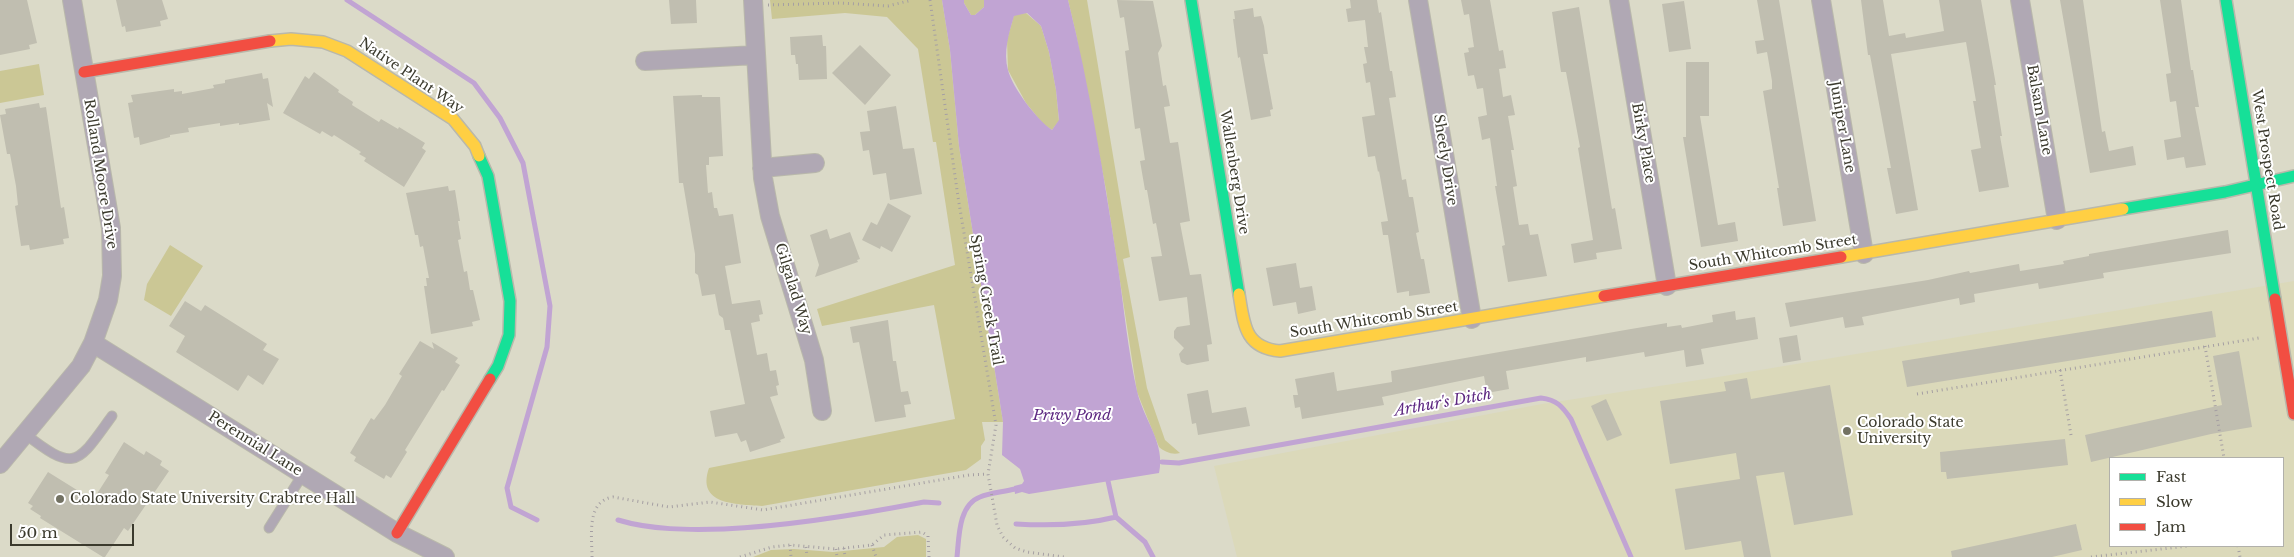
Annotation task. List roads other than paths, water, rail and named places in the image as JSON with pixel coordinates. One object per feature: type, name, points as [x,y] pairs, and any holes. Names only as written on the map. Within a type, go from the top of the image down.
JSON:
[{"type":"street","name":"Rolland Moore Drive","points":[[0,464],[24,433],[69,383],[93,343],[108,300],[113,249],[110,221],[72,0]]},
{"type":"street","name":"Wallenberg Drive","points":[[1191,0],[1244,322],[1249,338],[1257,345]]},
{"type":"street","name":"Sheely Drive","points":[[1418,0],[1472,319]]},
{"type":"street","name":"Birky Place","points":[[1619,0],[1667,286]]},
{"type":"street","name":"Juniper Lane","points":[[1821,0],[1864,254]]},
{"type":"street","name":"Balsam Lane","points":[[2020,0],[2057,220]]},
{"type":"street","name":"West Prospect Road","points":[[2226,0],[2294,414]]},
{"type":"street","name":"Gilgalad Way","points":[[753,3],[762,168],[770,216],[810,344],[822,411]]},
{"type":"street","name":"Native Plant Way","points":[[84,72],[274,41],[291,39],[323,42],[347,51],[453,119],[475,146],[488,176],[510,301],[508,335],[498,366],[397,533]]},
{"type":"street","points":[[645,61],[756,56]]},
{"type":"street","points":[[762,168],[815,163]]},
{"type":"street","name":"South Whitcomb Street","points":[[1257,345],[1267,350],[1280,351],[2231,191],[2294,176]]},
{"type":"street","name":"Perennial Lane","points":[[93,343],[397,533],[445,557]]},
{"type":"lane","points":[[24,433],[45,450],[64,459],[76,459],[85,453],[112,416]]},
{"type":"lane","points":[[268,528],[303,474]]},
{"type":"water","name":"Privy Pond","points":[[942,0],[964,0],[971,15],[975,15],[984,7],[984,0],[1068,0],[1096,133],[1134,376],[1140,401],[1157,441],[1160,462],[1159,473],[1029,494],[1022,492],[1015,494],[1014,486],[1022,484],[1024,481],[1020,469],[1002,455],[1003,422],[959,146],[950,50]],"holes":[[[1027,13],[1041,26],[1049,52],[1056,90],[1059,120],[1052,130],[1039,119],[1014,85],[1008,70],[1006,56],[1007,43],[1014,16]]]},
{"type":"waterway","points":[[347,0],[474,83],[500,118],[523,163],[550,306],[547,347],[507,488],[511,507],[537,520]]},
{"type":"waterway","name":"Arthur's Ditch","points":[[1162,462],[1179,463],[1541,398],[1547,399],[1559,404],[1571,419],[1631,557]]},
{"type":"waterway","points":[[1108,481],[1116,517],[1145,542],[1153,557]]},
{"type":"waterway","points":[[957,557],[959,532],[967,507],[980,497],[1015,489]]},
{"type":"waterway","points":[[618,520],[657,528],[724,529],[824,519],[924,502],[939,503]]},
{"type":"waterway","points":[[1016,524],[1067,524],[1092,522],[1116,517]]},
{"type":"place","name":"Colorado State University","points":[[1847,431]]},
{"type":"place","name":"Colorado State University Crabtree Hall","points":[[60,499]]}]
